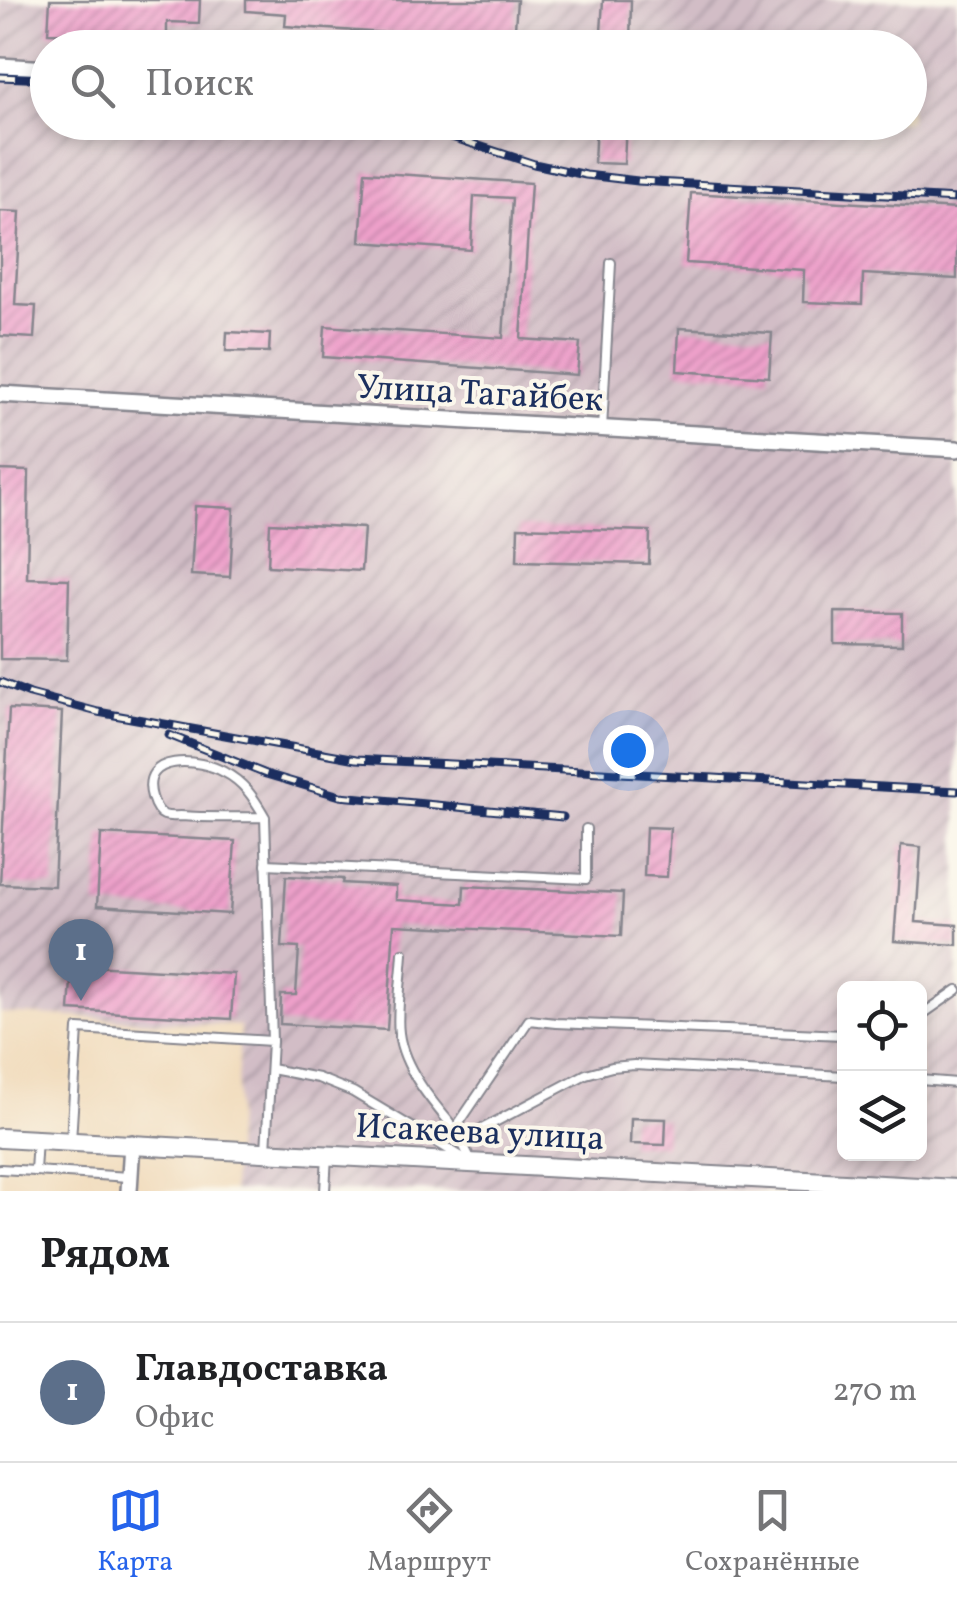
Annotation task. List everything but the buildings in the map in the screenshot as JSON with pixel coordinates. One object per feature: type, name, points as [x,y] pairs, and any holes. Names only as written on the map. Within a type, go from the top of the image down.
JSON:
[{"type":"street","points":[[0,66],[30,68]]},
{"type":"street","name":"Улица Тагайбек","points":[[0,394],[957,449]]},
{"type":"street","name":"Исакеева улица","points":[[0,1138],[473,1164],[737,1185],[957,1190]]},
{"type":"street","points":[[129,1184],[132,1144]]},
{"type":"lane","points":[[602,429],[611,264]]},
{"type":"lane","points":[[265,817],[164,816],[154,807],[149,789],[155,771],[170,762],[209,765],[240,782],[265,817],[272,1040],[266,1152]]},
{"type":"lane","points":[[266,864],[586,879],[586,828]]},
{"type":"lane","points":[[403,953],[398,1034],[412,1072],[455,1129],[473,1164]]},
{"type":"lane","points":[[927,1011],[957,990]]},
{"type":"lane","points":[[455,1129],[528,1020],[837,1035]]},
{"type":"lane","points":[[71,1141],[78,1029],[272,1040]]},
{"type":"lane","points":[[461,1140],[586,1074],[612,1068],[634,1065],[837,1076]]},
{"type":"lane","points":[[271,1070],[318,1078],[353,1092],[473,1164]]},
{"type":"lane","points":[[927,1080],[957,1082]]},
{"type":"lane","points":[[35,1172],[37,1140]]},
{"type":"lane","points":[[325,1191],[327,1156]]},
{"type":"lane","points":[[0,1170],[129,1184]]},
{"type":"shaded area","points":[[0,0],[957,0],[957,1191],[232,1191],[240,1026],[0,1013]]},
{"type":"railway","points":[[0,77],[30,78]]},
{"type":"railway","points":[[461,140],[534,164],[586,175],[957,199]]},
{"type":"railway","points":[[0,682],[98,712],[357,759],[957,791]]},
{"type":"railway","points":[[169,735],[266,774],[340,796],[563,817]]},
{"type":"place","name":"Главдоставка","points":[[81,1001]]}]
